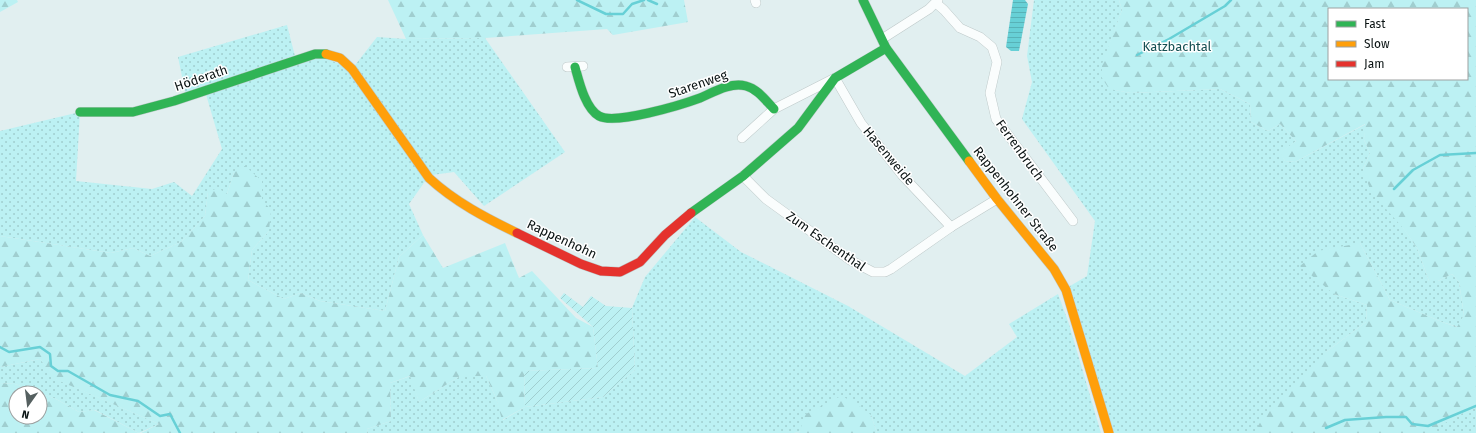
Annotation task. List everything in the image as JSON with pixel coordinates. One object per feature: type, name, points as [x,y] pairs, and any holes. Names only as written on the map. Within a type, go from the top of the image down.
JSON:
[{"type":"street","name":"Rappenhohner Straße","points":[[864,0],[884,44],[997,199],[1054,269],[1066,290],[1109,433]]},
{"type":"street","name":"Ferrenbruch","points":[[884,44],[890,33],[929,9],[937,2],[960,28],[980,37],[992,47],[997,62],[990,93],[996,119],[1073,221]]},
{"type":"street","name":"Rappenhohn","points":[[774,109],[835,78],[884,44]]},
{"type":"street","name":"Rappenhohn","points":[[327,53],[337,56],[345,61],[425,172],[441,189],[484,216],[574,261],[601,271],[620,272],[640,262],[665,235],[688,216],[743,176],[798,128],[835,78]]},
{"type":"street","name":"Höderath","points":[[80,112],[133,112],[174,101],[315,54],[327,53]]},
{"type":"street","name":"Starenweg","points":[[575,67],[582,92],[594,112],[600,117],[622,118],[650,109],[684,105],[728,86],[738,84],[751,87],[774,109]]},
{"type":"street","name":"Hasenweide","points":[[835,78],[861,123],[902,175],[951,227]]},
{"type":"street","points":[[742,138],[774,109]]},
{"type":"street","name":"Zum Eschenthal","points":[[743,176],[766,198],[794,220],[850,260],[873,272],[885,272],[891,269],[951,227],[997,199]]},
{"type":"green space","points":[[0,0],[17,0],[18,2],[0,12]]},
{"type":"green space","points":[[388,0],[684,0],[688,22],[613,35],[607,29],[485,38],[406,39]]},
{"type":"green space","points":[[1034,0],[1119,0],[1122,10],[1107,52],[1115,90],[1131,93],[1220,89],[1250,104],[1251,122],[1268,131],[1280,124],[1296,141],[1281,153],[1285,161],[1295,162],[1366,124],[1364,140],[1370,153],[1363,169],[1417,248],[1429,281],[1438,281],[1452,274],[1459,282],[1464,315],[1458,327],[1442,322],[1390,300],[1360,243],[1334,294],[1367,305],[1366,322],[1326,352],[1476,398],[1476,433],[1114,433],[1070,286],[1087,276],[1095,221],[1022,119],[1032,82],[1027,56]]},
{"type":"green space","name":"Katzbachtal","points":[[1119,0],[1476,0],[1476,406],[1436,428],[1433,433],[1349,433],[1346,431],[1336,433],[1260,433],[1258,426],[1267,411],[1326,352],[1366,322],[1367,305],[1334,294],[1300,266],[1318,251],[1360,243],[1390,300],[1457,327],[1464,315],[1459,282],[1452,274],[1438,281],[1429,281],[1417,248],[1403,228],[1371,192],[1363,169],[1370,153],[1364,140],[1365,124],[1295,162],[1285,161],[1280,153],[1296,141],[1280,124],[1268,131],[1251,122],[1250,104],[1220,89],[1131,93],[1109,89],[1102,78],[1102,64],[1122,10]]},
{"type":"green space","points":[[287,25],[296,60],[315,54],[352,69],[377,37],[406,39],[485,38],[565,152],[484,206],[454,172],[432,175],[426,180],[409,204],[423,235],[399,257],[385,311],[320,301],[300,293],[284,299],[248,280],[252,250],[269,231],[262,200],[262,181],[234,172],[227,194],[208,192],[205,216],[181,242],[150,256],[133,248],[111,253],[0,236],[0,131],[80,112],[76,181],[152,189],[174,182],[192,196],[222,149],[205,91],[186,96],[178,57]]},
{"type":"green space","points":[[245,166],[262,181],[262,200],[271,210],[269,231],[252,250],[248,280],[284,299],[300,293],[320,301],[385,311],[399,257],[423,235],[443,268],[505,243],[519,278],[532,271],[576,318],[593,327],[598,368],[524,371],[525,407],[502,420],[496,398],[486,376],[460,376],[419,402],[410,376],[390,383],[391,421],[367,429],[368,433],[141,433],[159,424],[55,379],[40,359],[0,367],[0,236],[111,253],[133,248],[150,256],[181,242],[205,216],[208,192],[218,188],[227,194],[234,172]]},
{"type":"green space","points":[[695,217],[741,252],[848,306],[965,376],[1017,337],[1009,324],[1058,294],[1069,324],[1101,433],[877,433],[871,415],[794,433],[368,433],[367,429],[391,421],[390,383],[411,376],[419,402],[460,376],[486,376],[496,398],[503,420],[525,407],[603,397],[635,370],[632,308],[645,277]]},
{"type":"green space","points":[[564,293],[583,307],[591,296],[606,306],[632,308],[635,370],[603,397],[525,407],[524,371],[598,368],[593,327],[560,298]]},
{"type":"green space","points":[[40,359],[56,379],[159,424],[139,433],[95,410],[79,412],[48,396],[48,385],[18,385],[0,383],[0,367]]},
{"type":"green space","points":[[0,383],[18,385],[8,385],[8,425],[48,425],[48,396],[79,412],[94,410],[139,433],[0,433]]},
{"type":"green space","points":[[841,396],[854,402],[871,415],[877,433],[794,433],[800,432],[804,415]]},
{"type":"water","points":[[1013,0],[1025,0],[1028,4],[1019,51],[1011,51],[1006,47]]},
{"type":"waterway","points":[[577,0],[606,14],[623,14],[632,4],[644,0]]},
{"type":"waterway","points":[[648,0],[657,4]]},
{"type":"waterway","points":[[1137,55],[1169,39],[1225,6],[1231,0]]},
{"type":"waterway","points":[[1394,189],[1413,170],[1440,155],[1476,153]]},
{"type":"waterway","points":[[0,347],[9,352],[40,347],[50,354],[51,366],[58,371],[68,371],[110,395],[138,401],[160,416],[170,414],[180,433]]},
{"type":"waterway","points":[[1326,428],[1345,420],[1386,417],[1406,417],[1412,424],[1428,426],[1476,406]]},
{"type":"traffic: fast","points":[[863,0],[886,48],[969,161]]},
{"type":"traffic: fast","points":[[691,213],[743,176],[798,128],[835,78],[886,48]]},
{"type":"traffic: fast","points":[[80,112],[133,112],[174,101],[315,54],[326,54]]},
{"type":"traffic: fast","points":[[575,67],[586,101],[594,112],[599,116],[607,118],[633,116],[664,109],[700,98],[722,88],[734,85],[746,86],[754,90],[774,109]]},
{"type":"traffic: slow","points":[[326,54],[340,58],[352,69],[429,178],[460,202],[517,233]]},
{"type":"traffic: slow","points":[[969,161],[997,199],[1054,269],[1066,290],[1109,433]]},
{"type":"traffic: jam","points":[[517,233],[581,264],[601,271],[620,272],[640,262],[665,235],[691,213]]}]
